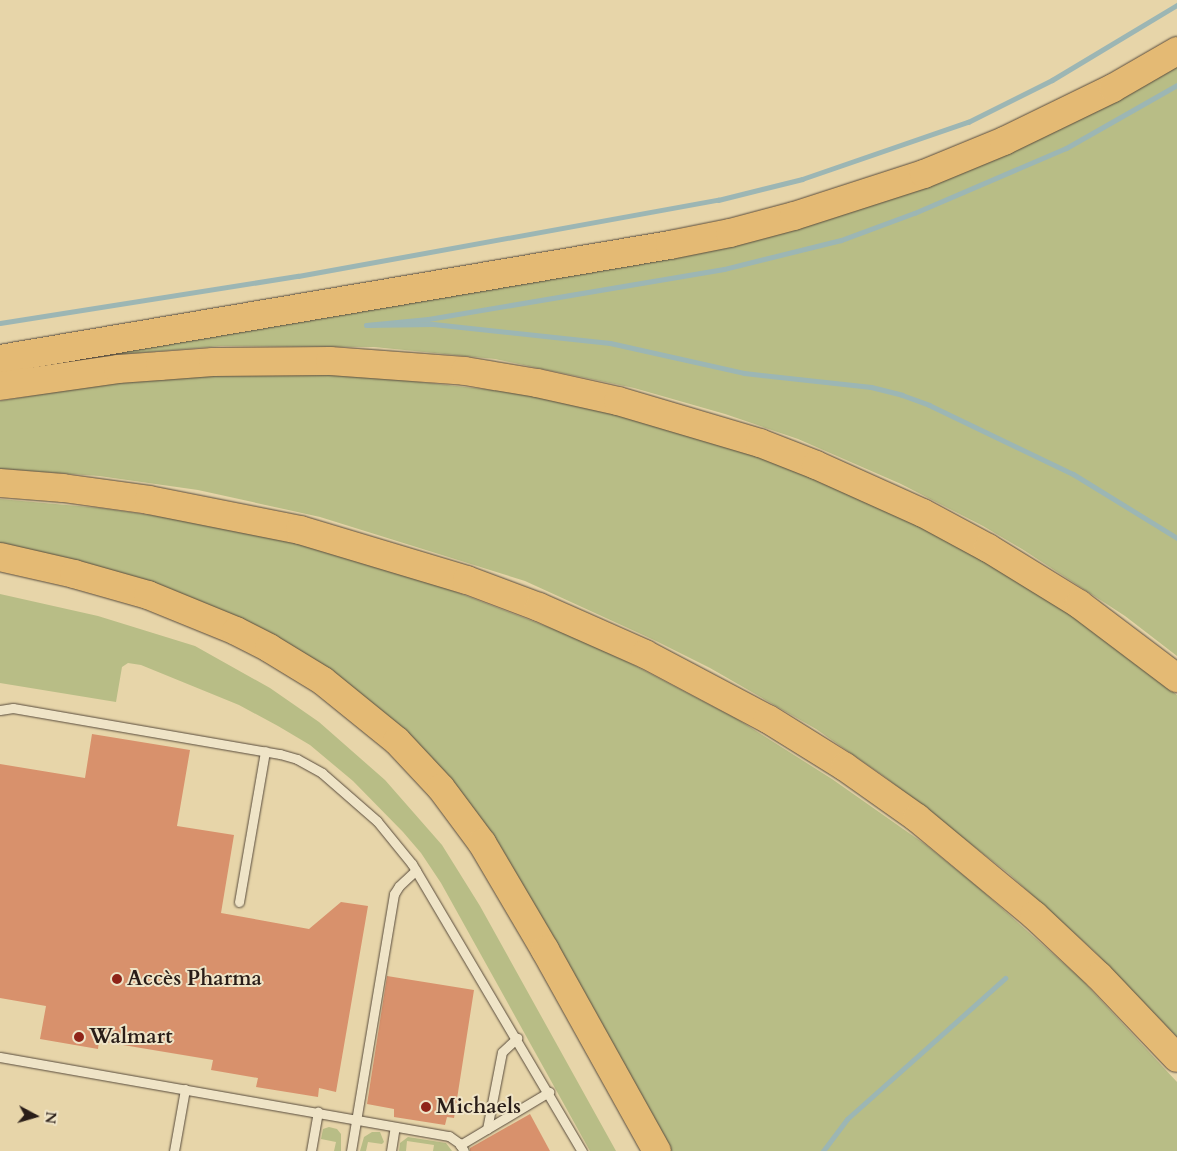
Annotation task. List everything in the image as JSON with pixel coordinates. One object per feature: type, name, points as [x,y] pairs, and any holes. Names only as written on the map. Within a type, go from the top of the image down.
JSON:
[{"type":"highway","points":[[0,359],[660,246],[740,230],[871,193],[964,158],[1063,114],[1177,51]]},
{"type":"highway","points":[[0,386],[118,369],[213,362],[330,361],[464,372],[537,383],[618,400],[680,417],[769,446],[872,488],[923,512],[988,548],[1070,598],[1141,649],[1177,678]]},
{"type":"highway","points":[[0,483],[63,488],[149,500],[258,520],[338,540],[432,568],[501,593],[654,658],[783,728],[845,767],[917,818],[1041,921],[1098,976],[1177,1058]]},
{"type":"highway","points":[[0,557],[118,586],[221,624],[269,648],[322,681],[397,741],[441,788],[482,843],[537,935],[658,1151]]},
{"type":"lane","points":[[0,710],[13,708],[265,751],[297,759],[322,774],[377,821],[416,870],[549,1092],[582,1151]]},
{"type":"lane","points":[[239,902],[265,751]]},
{"type":"lane","points":[[351,1151],[394,894],[399,886],[416,870]]},
{"type":"lane","points":[[487,1129],[502,1052],[517,1038]]},
{"type":"lane","points":[[0,1058],[449,1136],[462,1148],[487,1129],[549,1092]]},
{"type":"lane","points":[[174,1151],[185,1089]]},
{"type":"lane","points":[[311,1151],[318,1112]]},
{"type":"lane","points":[[391,1151],[395,1127]]},
{"type":"green space","points":[[1177,62],[1177,656],[1125,616],[1022,549],[983,526],[901,484],[798,439],[725,414],[634,388],[495,359],[374,347],[221,346],[88,357],[745,240]]},
{"type":"green space","points":[[285,373],[366,376],[520,393],[619,415],[754,455],[880,505],[943,535],[1082,622],[1177,695],[1177,1037],[1094,951],[1008,873],[885,777],[816,729],[710,668],[654,640],[525,581],[320,517],[198,490],[99,476],[0,469],[0,401],[96,385],[222,374]]},
{"type":"green space","points":[[0,499],[100,508],[157,516],[245,531],[318,549],[438,585],[564,633],[628,662],[737,719],[832,779],[926,845],[979,888],[1081,979],[1177,1082],[1177,1151],[671,1151],[627,1074],[390,718],[341,679],[0,546]]},
{"type":"green space","points":[[0,594],[98,616],[195,646],[270,688],[319,722],[385,780],[442,845],[480,906],[616,1151],[590,1151],[441,883],[421,853],[403,832],[353,781],[310,745],[278,726],[239,705],[141,665],[128,663],[122,667],[116,702],[0,683]]},
{"type":"green space","points":[[329,1127],[337,1129],[341,1134],[341,1151],[334,1151],[336,1142],[321,1139],[323,1129]]},
{"type":"green space","points":[[372,1132],[380,1132],[384,1142],[382,1144],[368,1142],[366,1151],[360,1151],[364,1137]]},
{"type":"green space","points":[[408,1137],[446,1143],[452,1151],[433,1151],[434,1145],[407,1141],[406,1151],[399,1151],[400,1143]]},
{"type":"building","points":[[92,734],[190,750],[177,826],[234,835],[221,913],[309,929],[341,902],[368,906],[336,1092],[319,1088],[318,1097],[256,1087],[258,1078],[211,1070],[213,1060],[99,1041],[98,1049],[40,1039],[46,1006],[0,998],[0,764],[85,778]]},
{"type":"building","points":[[387,976],[474,990],[454,1118],[447,1117],[445,1125],[394,1117],[394,1109],[367,1104]]},
{"type":"building","points":[[530,1114],[550,1151],[470,1151],[470,1148]]},
{"type":"waterway","points":[[0,323],[298,276],[718,200],[802,179],[968,122],[1052,80],[1177,5]]},
{"type":"waterway","points":[[1177,85],[1066,148],[914,213],[841,240],[724,269],[428,319],[366,325],[433,324],[610,343],[744,373],[871,387],[902,395],[929,405],[1073,474],[1177,538]]},
{"type":"waterway","points":[[823,1151],[847,1119],[1005,978]]},
{"type":"place","name":"Accès Pharma","points":[[117,979]]},
{"type":"place","name":"Walmart","points":[[79,1037]]},
{"type":"place","name":"Michaels","points":[[426,1107]]}]
